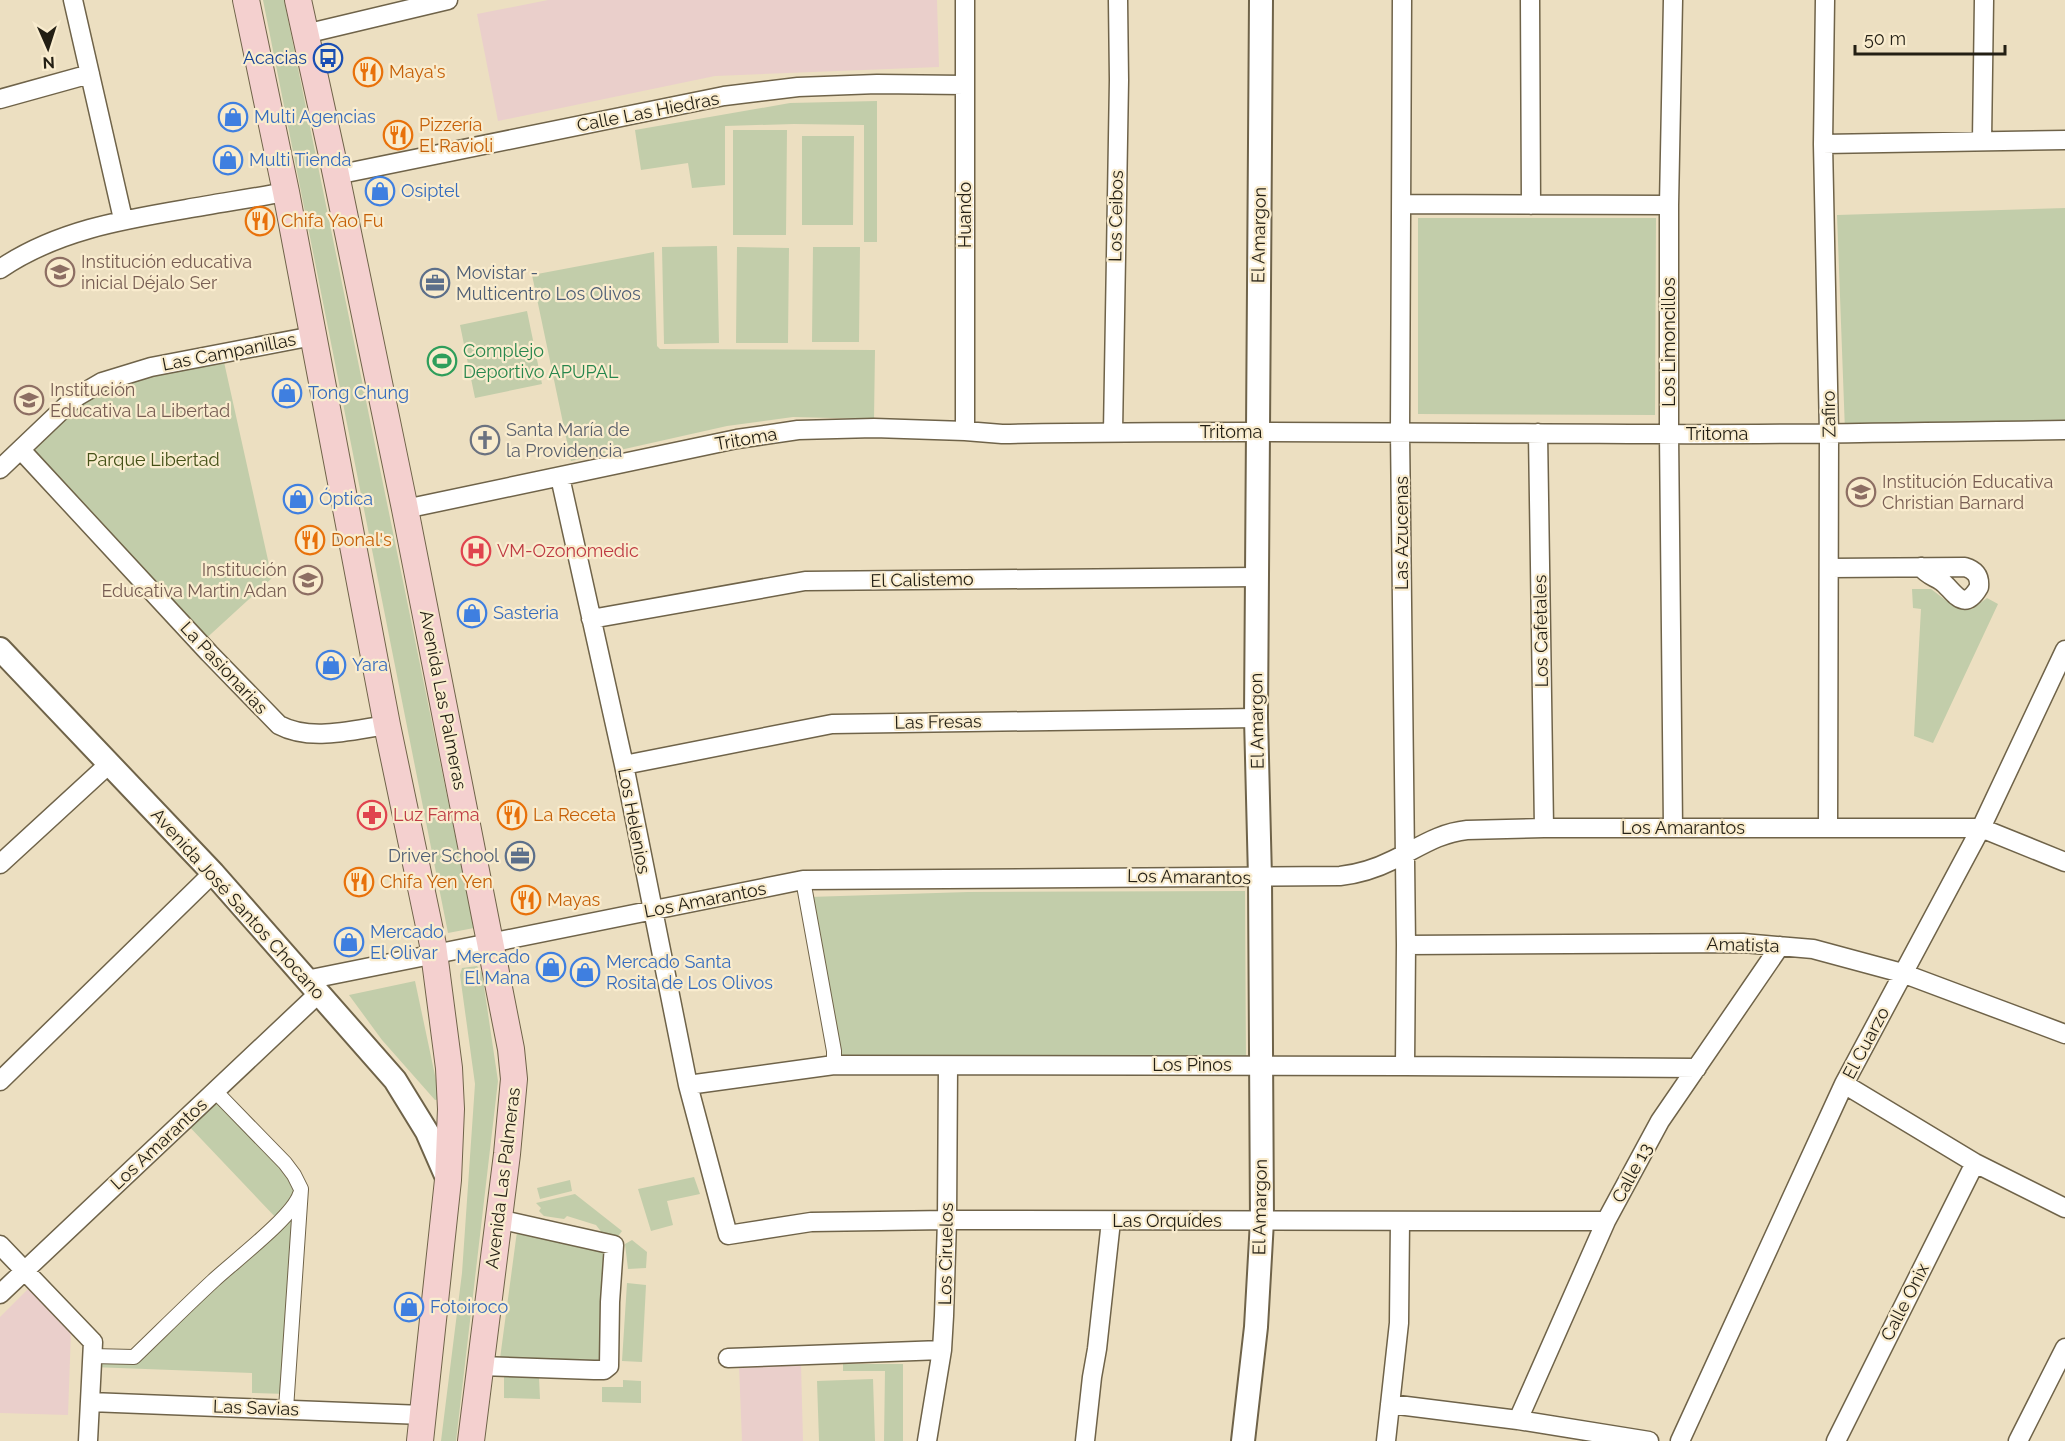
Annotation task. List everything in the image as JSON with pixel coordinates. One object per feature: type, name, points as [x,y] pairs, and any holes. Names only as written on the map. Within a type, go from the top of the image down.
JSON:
[{"type":"main road","points":[[246,0],[286,192],[387,725],[434,955],[449,1068],[451,1109],[448,1180],[420,1441]]},
{"type":"main road","name":"Avenida Las Palmeras","points":[[298,0],[405,510],[511,1049],[514,1079],[471,1441]]},
{"type":"street","points":[[73,0],[123,219]]},
{"type":"street","points":[[305,34],[448,0]]},
{"type":"street","name":"Huando","points":[[965,0],[965,431]]},
{"type":"street","name":"Los Ceibos","points":[[1113,432],[1119,80],[1118,0]]},
{"type":"street","name":"El Amargon","points":[[1243,1441],[1256,1328],[1262,1221],[1260,878],[1256,718],[1261,0]]},
{"type":"street","name":"Las Azucenas","points":[[1402,0],[1400,432],[1406,945],[1405,1066]]},
{"type":"street","points":[[1530,0],[1531,205]]},
{"type":"street","name":"Los Limoncillos","points":[[1673,0],[1669,205],[1673,828]]},
{"type":"street","name":"Zafiro","points":[[1825,0],[1823,144],[1830,568],[1828,828]]},
{"type":"street","points":[[1982,140],[1984,0]]},
{"type":"street","points":[[0,99],[90,74]]},
{"type":"street","name":"Calle Las Hiedras","points":[[336,175],[724,96],[810,86],[964,85]]},
{"type":"street","points":[[1823,144],[2065,140]]},
{"type":"street","points":[[0,269],[33,249],[54,240],[123,219],[286,192]]},
{"type":"street","points":[[1401,204],[1669,205]]},
{"type":"street","name":"Las Campanillas","points":[[0,469],[78,396],[115,376],[313,336]]},
{"type":"street","name":"Tritoma","points":[[405,510],[737,438],[798,430],[874,428],[1002,434],[1400,432],[1829,434],[2065,430]]},
{"type":"street","name":"Los Cafetales","points":[[1538,433],[1544,828]]},
{"type":"street","name":"La Pasionarias","points":[[21,450],[279,725],[292,731],[310,734],[387,725]]},
{"type":"street","name":"Los Helenios","points":[[560,477],[624,765],[651,910],[688,1085],[728,1235]]},
{"type":"street","points":[[1830,568],[1921,567]]},
{"type":"street","name":"El Calistemo","points":[[591,619],[804,581],[1256,577]]},
{"type":"street","name":"Avenida José Santos Chocano","points":[[0,649],[213,873],[395,1080],[427,1132],[448,1180]]},
{"type":"street","name":"El Cuarzo","points":[[1680,1441],[1844,1084],[1981,828],[2065,650]]},
{"type":"street","name":"Las Fresas","points":[[624,765],[832,724],[1256,718]]},
{"type":"street","points":[[0,864],[110,763]]},
{"type":"street","name":"Los Amarantos","points":[[0,1294],[215,1091],[312,987],[434,955],[491,943],[803,880],[1260,878],[1352,875],[1384,864],[1424,842],[1455,831],[1544,828],[1981,828],[2065,862]]},
{"type":"street","points":[[0,1081],[213,873]]},
{"type":"street","points":[[803,880],[834,1051],[834,1065]]},
{"type":"street","name":"Amatista","points":[[1406,945],[1743,943],[1813,949],[1902,973],[2065,1034]]},
{"type":"street","name":"Calle 13","points":[[1518,1420],[1606,1221],[1660,1121],[1780,946]]},
{"type":"street","name":"Los Pinos","points":[[688,1085],[834,1065],[1698,1068]]},
{"type":"street","name":"Los Ciruelos","points":[[927,1441],[942,1350],[947,1220],[948,1066]]},
{"type":"street","points":[[1844,1084],[1975,1163],[2065,1208]]},
{"type":"street","points":[[215,1091],[285,1163],[301,1189],[286,1409]]},
{"type":"street","name":"Calle Onix","points":[[1836,1441],[1975,1163]]},
{"type":"street","points":[[92,1356],[134,1357],[284,1217],[295,1205],[301,1189]]},
{"type":"street","points":[[480,1366],[594,1370],[604,1370],[609,1366],[614,1245],[498,1219]]},
{"type":"street","name":"Las Orquídes","points":[[728,1235],[811,1222],[947,1220],[1606,1221]]},
{"type":"street","points":[[1085,1441],[1111,1221]]},
{"type":"street","points":[[1386,1441],[1399,1323],[1400,1221]]},
{"type":"street","points":[[0,1245],[93,1342],[88,1441]]},
{"type":"street","points":[[2018,1441],[2065,1348]]},
{"type":"street","points":[[728,1358],[942,1350]]},
{"type":"street","name":"Las Savias","points":[[90,1402],[423,1415]]},
{"type":"street","points":[[1390,1404],[1518,1420],[1649,1441]]},
{"type":"shaded area","points":[[548,0],[937,0],[939,67],[715,76],[498,121],[477,14]]},
{"type":"shaded area","points":[[31,1286],[71,1331],[68,1415],[0,1413],[0,1317]]},
{"type":"shaded area","points":[[801,1364],[803,1441],[742,1441],[739,1366]]},
{"type":"green space","points":[[263,0],[284,0],[474,928],[448,933]]},
{"type":"green space","points":[[877,101],[877,242],[864,242],[864,125],[725,126],[725,185],[692,188],[688,163],[641,170],[635,130],[790,103]]},
{"type":"green space","points":[[733,130],[787,130],[786,235],[733,235]]},
{"type":"green space","points":[[802,136],[854,136],[853,225],[802,225]]},
{"type":"green space","points":[[2065,208],[2065,425],[1845,431],[1837,215]]},
{"type":"green space","points":[[1418,218],[1656,218],[1655,415],[1418,414]]},
{"type":"green space","points":[[717,246],[719,343],[664,344],[662,247]]},
{"type":"green space","points":[[737,247],[789,248],[788,343],[736,343]]},
{"type":"green space","points":[[813,247],[860,247],[859,342],[812,342]]},
{"type":"green space","points":[[654,252],[657,346],[660,349],[875,350],[874,419],[793,417],[727,426],[571,461],[532,275]]},
{"type":"green space","points":[[527,311],[542,384],[475,398],[460,325]]},
{"type":"green space","name":"Parque Libertad","points":[[222,353],[272,578],[200,644],[21,450],[78,396]]},
{"type":"green space","points":[[1912,589],[1931,589],[1957,608],[1972,609],[1987,598],[1998,604],[1933,743],[1914,736],[1921,609],[1913,608]]},
{"type":"green space","points":[[1245,891],[1246,1061],[838,1060],[809,897],[968,892]]},
{"type":"green space","points":[[477,966],[482,973],[498,1081],[456,1441],[441,1441],[462,1273],[475,1084],[460,975],[462,968]]},
{"type":"green space","points":[[415,981],[440,1099],[435,1100],[382,1040],[349,995]]},
{"type":"green space","points":[[215,1091],[298,1182],[286,1394],[252,1393],[252,1373],[92,1367],[92,1356],[134,1357],[279,1221],[184,1121]]},
{"type":"green space","points":[[694,1177],[700,1194],[667,1201],[673,1225],[651,1231],[638,1189]]},
{"type":"green space","points":[[570,1180],[572,1191],[540,1199],[537,1188]]},
{"type":"green space","points":[[575,1194],[622,1231],[616,1239],[603,1234],[596,1225],[567,1216],[564,1219],[544,1216],[536,1203]]},
{"type":"green space","points":[[518,1224],[614,1245],[609,1366],[499,1366]]},
{"type":"green space","points":[[632,1240],[647,1252],[646,1268],[628,1269],[625,1244]]},
{"type":"green space","points":[[627,1283],[646,1285],[642,1362],[622,1361]]},
{"type":"green space","points":[[843,1364],[903,1364],[903,1441],[884,1441],[885,1371],[843,1371]]},
{"type":"green space","points":[[504,1375],[539,1377],[540,1399],[504,1398]]},
{"type":"green space","points":[[873,1379],[875,1441],[819,1441],[817,1381]]},
{"type":"green space","points":[[623,1380],[641,1381],[641,1403],[602,1402],[602,1387],[623,1387]]},
{"type":"place","name":"Acacias","points":[[328,58]]},
{"type":"place","name":"Maya's","points":[[368,72]]},
{"type":"place","name":"Multi Agencias","points":[[233,117]]},
{"type":"place","name":"Pizzería El Ravioli","points":[[398,135]]},
{"type":"place","name":"Multi Tienda","points":[[228,160]]},
{"type":"place","name":"Osiptel","points":[[380,191]]},
{"type":"place","name":"Chifa Yao Fu","points":[[260,221]]},
{"type":"place","name":"Institución educativa inicial Déjalo Ser","points":[[60,272]]},
{"type":"place","name":"Movistar - Multicentro Los Olivos","points":[[435,283]]},
{"type":"place","name":"Complejo Deportivo APUPAL","points":[[442,361]]},
{"type":"place","name":"Tong Chung","points":[[287,393]]},
{"type":"place","name":"Institución Educativa La Libertad","points":[[29,400]]},
{"type":"place","name":"Santa María de la Providencia","points":[[485,440]]},
{"type":"place","name":"Institución Educativa Christian Barnard","points":[[1861,492]]},
{"type":"place","name":"Óptica","points":[[298,499]]},
{"type":"place","name":"Donal's","points":[[310,540]]},
{"type":"place","name":"VM-Ozonomedic","points":[[476,551]]},
{"type":"place","name":"Institución Educativa Martin Adan","points":[[308,580]]},
{"type":"place","name":"Sasteria","points":[[472,613]]},
{"type":"place","name":"Yara","points":[[331,665]]},
{"type":"place","name":"Luz Farma","points":[[372,815]]},
{"type":"place","name":"La Receta","points":[[512,815]]},
{"type":"place","name":"Driver School","points":[[520,856]]},
{"type":"place","name":"Chifa Yen Yen","points":[[359,882]]},
{"type":"place","name":"Mayas","points":[[526,900]]},
{"type":"place","name":"Mercado El Olivar","points":[[349,942]]},
{"type":"place","name":"Mercado El Mana","points":[[551,967]]},
{"type":"place","name":"Mercado Santa Rosita de Los Olivos","points":[[585,972]]},
{"type":"place","name":"Fotoiroco","points":[[409,1307]]}]
